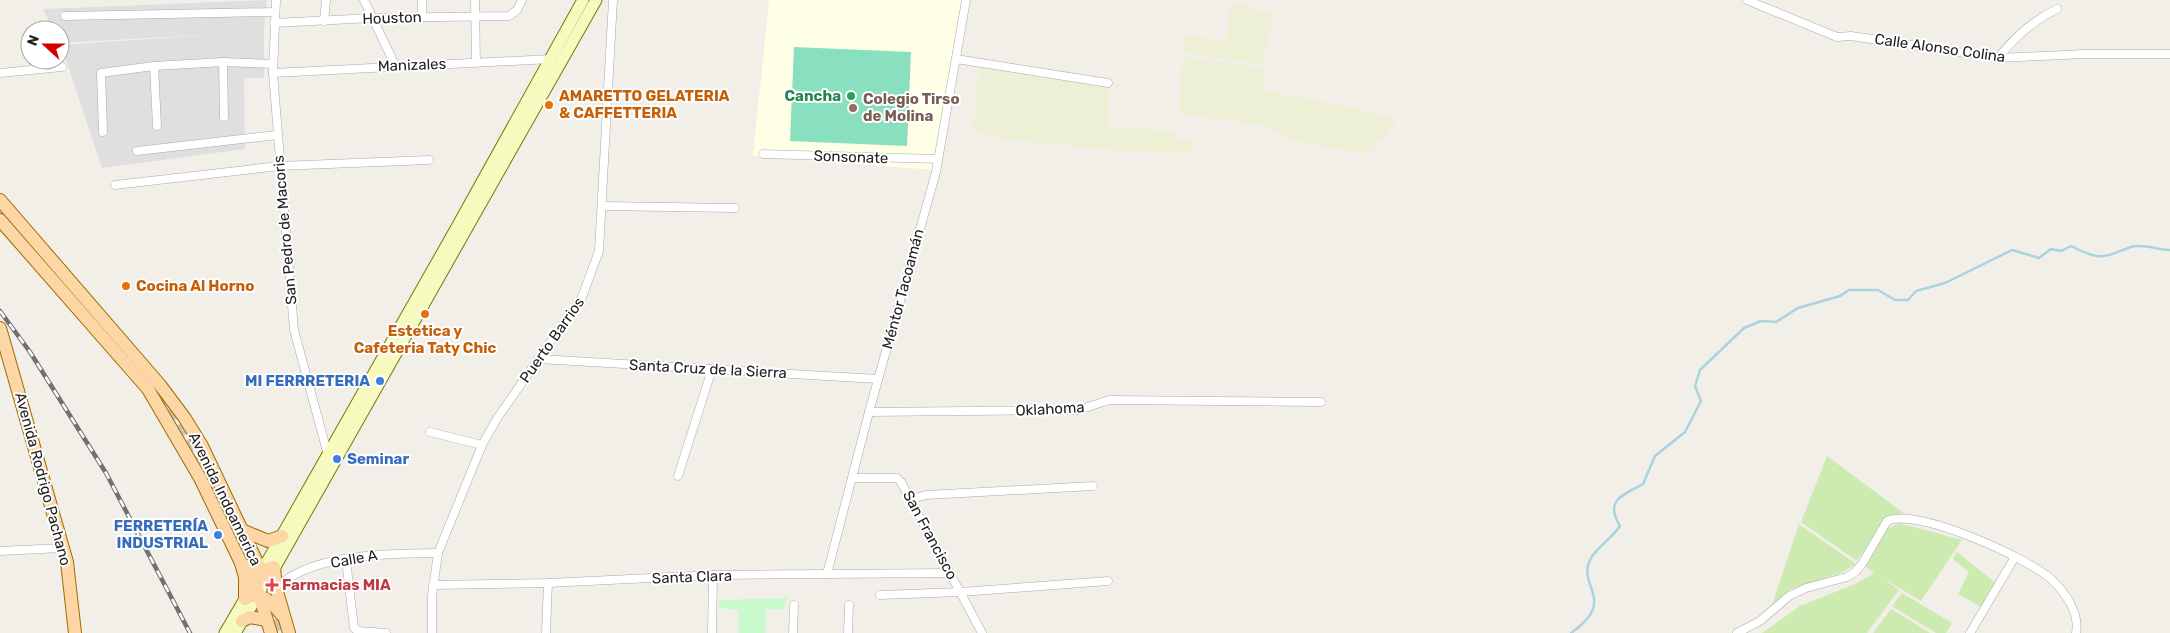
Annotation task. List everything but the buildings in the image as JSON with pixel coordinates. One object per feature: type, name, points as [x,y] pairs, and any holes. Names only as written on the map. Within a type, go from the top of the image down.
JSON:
[{"type":"main road","name":"Avenida Indoamerica","points":[[0,200],[154,378],[184,417],[202,446],[244,531],[265,581]]},
{"type":"main road","name":"Avenida Indoamerica","points":[[0,220],[148,389],[200,478],[242,562],[248,570],[265,581]]},
{"type":"main road","name":"Avenida Rodrigo Pachano","points":[[0,328],[67,562],[75,633]]},
{"type":"main road","points":[[244,531],[268,540],[282,536]]},
{"type":"main road","points":[[242,562],[245,578],[245,599]]},
{"type":"main road","points":[[265,581],[274,567]]},
{"type":"main road","points":[[271,633],[258,595],[274,567]]},
{"type":"main road","points":[[265,581],[285,619],[289,633]]},
{"type":"main road","points":[[245,599],[250,595],[258,595],[274,605],[285,619]]},
{"type":"main road","points":[[242,621],[250,616],[266,620]]},
{"type":"street","name":"San Pedro de Macoris","points":[[276,0],[273,73],[279,166],[294,330],[328,455]]},
{"type":"street","points":[[324,21],[326,0]]},
{"type":"street","points":[[364,0],[396,66]]},
{"type":"street","points":[[422,0],[422,17]]},
{"type":"street","points":[[475,0],[476,63]]},
{"type":"street","points":[[226,633],[245,599],[265,581],[282,536],[583,0]]},
{"type":"street","points":[[274,567],[596,0]]},
{"type":"street","name":"Puerto Barrios","points":[[432,633],[433,585],[438,553],[482,446],[498,417],[585,291],[599,251],[613,0]]},
{"type":"street","name":"Méntor Tacoamán","points":[[827,574],[938,159],[966,0]]},
{"type":"street","name":"Calle Alonso Colina","points":[[1747,0],[1837,36],[1851,36],[1998,58],[2084,54],[2170,54]]},
{"type":"street","name":"Houston","points":[[274,23],[372,18],[509,16],[520,2]]},
{"type":"street","points":[[1998,58],[2008,45],[2039,17],[2057,9]]},
{"type":"street","points":[[65,16],[275,12]]},
{"type":"street","name":"Manizales","points":[[273,73],[551,59]]},
{"type":"street","points":[[956,59],[1108,83]]},
{"type":"street","points":[[103,132],[101,73],[154,66],[223,62],[274,64]]},
{"type":"street","points":[[223,62],[224,117]]},
{"type":"street","points":[[154,66],[157,126]]},
{"type":"street","points":[[0,73],[31,70]]},
{"type":"street","points":[[137,151],[277,135]]},
{"type":"street","name":"Sonsonate","points":[[763,154],[938,159]]},
{"type":"street","points":[[114,185],[279,166],[429,160]]},
{"type":"street","points":[[602,206],[735,208]]},
{"type":"street","name":"Santa Cruz de la Sierra","points":[[538,359],[878,379]]},
{"type":"street","points":[[678,476],[712,369]]},
{"type":"street","name":"Oklahoma","points":[[869,412],[1079,410],[1109,400],[1321,402]]},
{"type":"street","points":[[430,432],[482,446]]},
{"type":"street","name":"San Francisco","points":[[852,478],[897,478],[911,499],[982,633]]},
{"type":"street","points":[[911,499],[926,495],[1093,486]]},
{"type":"street","points":[[1737,633],[1760,621],[1789,596],[1806,588],[1847,577],[1855,572],[1862,564],[1882,527],[1891,519],[1935,525],[1982,541],[2041,572],[2063,592],[2073,607],[2076,633]]},
{"type":"street","points":[[0,551],[62,548]]},
{"type":"street","name":"Calle A","points":[[265,581],[287,578],[305,568],[346,560],[362,554],[438,553]]},
{"type":"street","points":[[1970,633],[2015,557]]},
{"type":"street","points":[[346,560],[354,628],[358,631],[386,633]]},
{"type":"street","name":"Santa Clara","points":[[433,585],[548,583],[713,575],[950,573]]},
{"type":"street","points":[[712,633],[713,575]]},
{"type":"street","points":[[880,595],[961,592],[1108,581]]},
{"type":"street","points":[[546,633],[548,583]]},
{"type":"street","points":[[234,633],[258,595]]},
{"type":"street","points":[[793,633],[794,605]]},
{"type":"street","points":[[848,605],[848,633]]},
{"type":"shaded area","points":[[267,0],[264,32],[264,78],[244,78],[245,149],[102,168],[69,70],[70,44],[222,34],[70,42],[70,20],[48,20],[43,9]]},
{"type":"shaded area","name":"Colegio Tirso de Molina","points":[[769,0],[966,0],[936,170],[753,156]]},
{"type":"shaded area","points":[[1231,2],[1275,15],[1261,64],[1183,53],[1184,36],[1226,40]]},
{"type":"shaded area","points":[[1183,57],[1263,68],[1265,77],[1263,90],[1359,109],[1393,119],[1396,123],[1381,139],[1362,154],[1287,139],[1276,130],[1255,124],[1179,114]]},
{"type":"shaded area","points":[[979,67],[1108,85],[1109,127],[1172,131],[1178,141],[1197,141],[1191,154],[1119,151],[1012,140],[983,134],[973,130]]},
{"type":"green space","name":"Cancha","points":[[794,47],[911,52],[907,146],[790,141]]},
{"type":"green space","points":[[1827,456],[1910,518],[1887,516],[1857,561],[1801,522]]},
{"type":"green space","points":[[1899,523],[1962,540],[1921,601],[1881,577],[1899,590],[1867,633],[1762,633],[1800,606],[1855,584],[1874,573],[1865,566],[1882,531]]},
{"type":"green space","points":[[1799,524],[1856,564],[1843,572],[1789,590],[1772,605]]},
{"type":"green space","points":[[1957,552],[1998,585],[1983,608],[1958,594],[1969,572],[1953,559]]},
{"type":"green space","points":[[1902,593],[1952,623],[1946,633],[1936,633],[1892,606]]},
{"type":"green space","points":[[788,598],[784,605],[786,609],[766,609],[766,633],[739,633],[738,610],[719,608],[719,600]]},
{"type":"green space","points":[[1891,609],[1930,633],[1873,633]]},
{"type":"waterway","points":[[1571,633],[1585,621],[1592,611],[1594,602],[1588,577],[1588,568],[1594,554],[1620,526],[1614,510],[1615,504],[1623,495],[1643,484],[1655,456],[1685,432],[1701,401],[1695,386],[1700,370],[1744,328],[1761,321],[1776,322],[1798,308],[1840,296],[1849,290],[1878,290],[1895,300],[1908,300],[1916,291],[1945,283],[2012,250],[2039,258],[2051,249],[2061,251],[2071,246],[2095,256],[2113,254],[2135,246],[2170,250]]},
{"type":"tunnel","points":[[0,211],[15,228]]},
{"type":"tunnel","points":[[161,393],[257,577]]},
{"type":"tunnel","points":[[267,603],[279,633]]},
{"type":"railway","points":[[0,311],[30,352],[106,473],[190,633]]},
{"type":"place","name":"Cancha","points":[[851,96]]},
{"type":"place","name":"AMARETTO GELATERIA & CAFFETTERIA","points":[[549,105]]},
{"type":"place","name":"Colegio Tirso de Molina","points":[[853,108]]},
{"type":"place","name":"Cocina Al Horno","points":[[126,286]]},
{"type":"place","name":"Estetica y Cafeteria Taty Chic","points":[[425,314]]},
{"type":"place","name":"MI FERRRETERIA","points":[[380,381]]},
{"type":"place","name":"Seminar","points":[[337,459]]},
{"type":"place","name":"FERRETERÍA INDUSTRIAL","points":[[218,535]]},
{"type":"place","name":"Farmacias MIA","points":[[272,585]]}]
